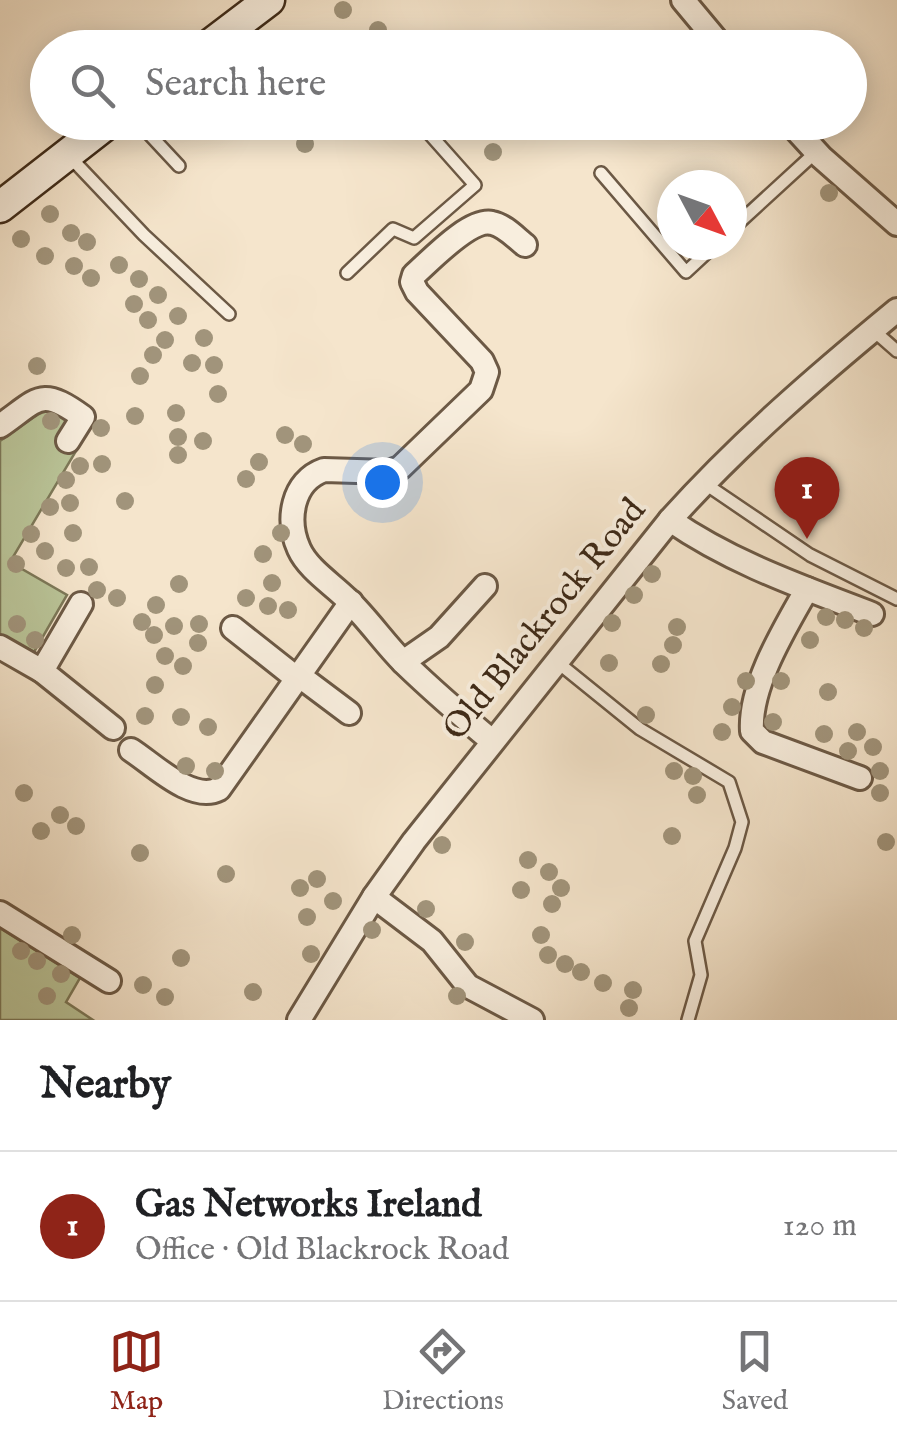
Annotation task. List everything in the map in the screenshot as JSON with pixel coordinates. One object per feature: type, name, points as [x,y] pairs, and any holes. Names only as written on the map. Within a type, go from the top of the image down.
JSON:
[{"type":"main road","points":[[230,30],[269,0]]},
{"type":"main road","points":[[0,207],[86,140]]},
{"type":"street","points":[[684,0],[708,30]]},
{"type":"street","points":[[805,140],[897,224]]},
{"type":"street","points":[[492,741],[403,662],[350,602],[306,561],[296,539],[293,504],[309,478],[324,470],[389,472],[400,468],[481,390],[487,372],[482,361],[412,287],[414,274],[468,229],[480,224],[497,224],[525,245]]},
{"type":"street","name":"Old Blackrock Road","points":[[299,1020],[374,897],[492,741],[670,520],[833,362],[897,310]]},
{"type":"street","points":[[0,426],[40,399],[53,398],[82,418],[68,441]]},
{"type":"street","points":[[670,520],[707,546],[872,614]]},
{"type":"street","points":[[403,662],[439,637],[485,586]]},
{"type":"street","points":[[807,589],[754,700],[752,731],[763,742],[860,778]]},
{"type":"street","points":[[130,750],[196,792],[213,793],[219,789],[350,602]]},
{"type":"street","points":[[42,671],[81,604]]},
{"type":"street","points":[[233,628],[348,712]]},
{"type":"street","points":[[0,647],[42,671],[113,728]]},
{"type":"street","points":[[374,897],[432,941],[468,986],[532,1020]]},
{"type":"street","points":[[0,913],[109,982]]},
{"type":"lane","points":[[155,140],[179,166]]},
{"type":"lane","points":[[348,273],[393,229],[414,238],[475,185],[435,140]]},
{"type":"lane","points":[[747,215],[816,152]]},
{"type":"lane","points":[[68,154],[144,234],[230,314]]},
{"type":"lane","points":[[601,173],[657,238]]},
{"type":"lane","points":[[676,260],[686,272],[699,260]]},
{"type":"lane","points":[[873,330],[897,351]]},
{"type":"lane","points":[[704,483],[810,555],[897,600]]},
{"type":"lane","points":[[556,662],[640,729],[730,782],[733,788],[742,822],[735,848],[695,941],[701,975],[688,1020]]},
{"type":"green space","points":[[45,409],[53,409],[67,418],[61,442],[76,451],[10,562],[67,595],[34,652],[0,634],[0,441]]},
{"type":"green space","points":[[0,928],[80,978],[66,1002],[93,1020],[0,1020]]},
{"type":"place","name":"Gas Networks Ireland","points":[[807,539]]}]
